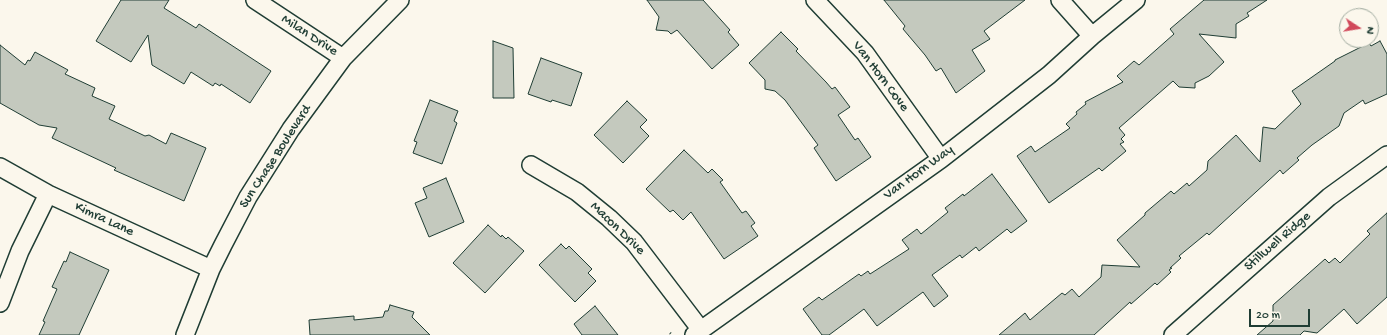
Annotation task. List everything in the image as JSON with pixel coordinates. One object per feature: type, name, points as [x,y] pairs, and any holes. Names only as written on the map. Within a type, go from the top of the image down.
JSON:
[{"type":"street","name":"Milan Drive","points":[[255,0],[343,58]]},
{"type":"street","name":"Sun Chase Boulevard","points":[[185,335],[211,269],[248,197],[290,129],[343,58],[400,0]]},
{"type":"street","name":"Van Horn Cove","points":[[815,0],[865,53],[941,159]]},
{"type":"street","points":[[1060,0],[1092,36]]},
{"type":"street","name":"Van Horn Way","points":[[697,332],[941,159],[1049,76],[1092,36],[1136,0]]},
{"type":"street","name":"Stillwell Ridge","points":[[1173,335],[1329,197],[1387,155]]},
{"type":"street","name":"Macon Drive","points":[[531,165],[577,192],[609,218],[634,242],[697,332]]},
{"type":"street","name":"Kimra Lane","points":[[0,166],[48,194],[211,269]]},
{"type":"street","points":[[0,303],[20,251],[48,194]]},
{"type":"building","points":[[121,0],[169,0],[164,8],[196,28],[199,24],[271,71],[250,103],[221,84],[220,86],[215,83],[213,86],[191,72],[184,84],[152,65],[148,35],[131,62],[96,41]]},
{"type":"building","points":[[647,0],[703,0],[730,30],[728,32],[739,45],[712,69],[677,30],[671,34],[668,31],[656,30],[659,17]]},
{"type":"building","points":[[884,0],[1025,0],[984,31],[990,39],[972,50],[985,71],[956,93],[941,68],[936,71],[925,55],[903,29],[905,26]]},
{"type":"building","points":[[1204,0],[1267,0],[1247,13],[1249,16],[1236,24],[1236,38],[1199,34],[1224,62],[1209,76],[1195,83],[1195,88],[1179,87],[1173,81],[1119,128],[1125,135],[1121,139],[1124,142],[1120,144],[1126,151],[1102,171],[1099,168],[1049,203],[1017,156],[1031,146],[1035,152],[1070,128],[1066,124],[1077,114],[1076,112],[1086,104],[1085,102],[1123,82],[1117,76],[1134,61],[1139,65],[1174,34],[1170,29]]},
{"type":"building","points":[[781,32],[798,49],[796,51],[832,89],[835,87],[850,107],[838,115],[855,140],[858,138],[871,157],[836,181],[814,148],[818,145],[785,100],[775,91],[765,89],[765,80],[749,63]]},
{"type":"building","points":[[493,41],[513,48],[514,98],[493,98]]},
{"type":"building","points":[[1379,42],[1387,54],[1387,94],[1365,104],[1363,100],[1344,113],[1339,126],[1312,145],[1297,158],[1299,160],[1283,174],[1280,170],[1209,235],[1207,233],[1179,256],[1181,258],[1169,270],[1171,272],[1157,285],[1155,283],[1131,304],[1130,302],[1094,335],[999,335],[1025,313],[1030,320],[1062,293],[1065,295],[1072,289],[1079,297],[1101,277],[1102,265],[1140,267],[1117,240],[1145,215],[1145,213],[1171,191],[1174,194],[1187,183],[1189,186],[1207,170],[1208,161],[1236,135],[1260,162],[1263,127],[1275,129],[1301,104],[1292,91],[1335,60],[1359,48],[1379,48]]},
{"type":"building","points":[[0,45],[25,65],[28,60],[30,61],[35,52],[68,70],[65,74],[95,88],[92,96],[115,106],[109,119],[145,136],[149,135],[166,144],[171,133],[206,148],[184,201],[114,170],[116,168],[52,138],[57,128],[39,125],[0,103]]},
{"type":"building","points":[[541,58],[582,73],[571,106],[552,100],[551,102],[528,94]]},
{"type":"building","points":[[430,100],[458,111],[454,121],[457,123],[442,164],[413,153],[417,142],[414,141]]},
{"type":"building","points":[[627,101],[647,120],[640,127],[649,136],[623,163],[594,135]]},
{"type":"building","points":[[684,150],[708,173],[712,169],[723,180],[720,182],[742,213],[746,211],[755,223],[751,226],[758,236],[724,259],[691,212],[683,220],[673,210],[670,212],[646,189]]},
{"type":"building","points":[[992,174],[1027,221],[1011,233],[1007,229],[979,251],[976,247],[962,258],[960,255],[932,275],[948,296],[934,307],[923,292],[877,326],[864,309],[829,335],[822,335],[803,309],[819,297],[822,300],[859,274],[861,276],[868,271],[870,274],[909,249],[902,240],[917,229],[921,234],[948,212],[945,208],[963,194],[964,196]]},
{"type":"building","points":[[446,178],[464,222],[429,237],[415,203],[427,198],[423,188]]},
{"type":"building","points":[[1387,213],[1387,297],[1357,324],[1344,309],[1317,333],[1304,331],[1300,335],[1257,335],[1273,321],[1273,305],[1325,259],[1329,263],[1335,258],[1340,263],[1370,234],[1367,231]]},
{"type":"building","points":[[488,225],[501,237],[502,235],[506,239],[508,237],[524,251],[485,293],[453,263]]},
{"type":"building","points":[[561,244],[566,249],[569,246],[592,269],[588,273],[596,281],[575,302],[539,265]]},
{"type":"building","points":[[70,252],[109,270],[79,335],[39,335],[45,322],[43,321],[57,289],[52,287],[64,261],[66,262]]},
{"type":"building","points":[[390,305],[414,312],[412,317],[430,335],[310,335],[309,320],[354,316],[354,320],[383,317],[385,311],[388,311]]},
{"type":"building","points":[[595,306],[618,335],[582,335],[574,324]]}]
